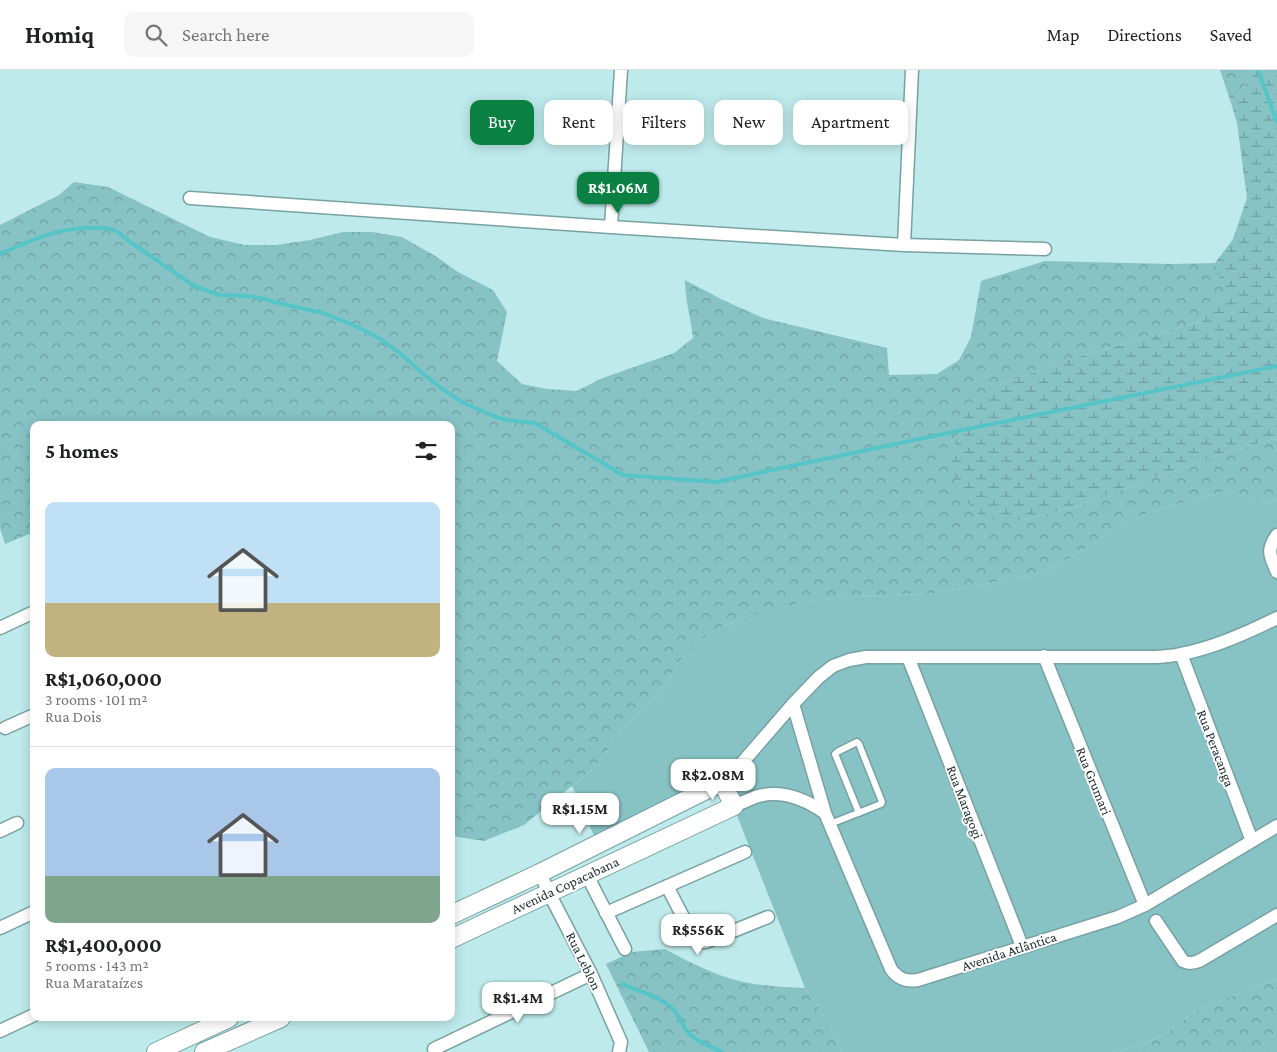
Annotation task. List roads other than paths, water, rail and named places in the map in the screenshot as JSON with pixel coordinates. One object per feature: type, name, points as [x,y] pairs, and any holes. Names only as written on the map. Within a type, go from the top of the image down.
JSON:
[{"type":"street","points":[[611,227],[621,70]]},
{"type":"street","points":[[904,246],[912,70]]},
{"type":"street","points":[[190,198],[904,246],[1046,249]]},
{"type":"street","points":[[1277,535],[1272,542],[1269,554],[1277,572]]},
{"type":"street","points":[[0,628],[30,614]]},
{"type":"street","points":[[828,819],[811,803],[792,796],[771,795],[756,797],[734,806],[722,782],[735,771],[793,704],[819,677],[833,666],[849,660],[866,658],[1157,657],[1181,654],[1208,647],[1253,630],[1277,618]]},
{"type":"street","name":"Rua Peracanga","points":[[1181,654],[1252,842]]},
{"type":"street","name":"Rua Grumari","points":[[1044,656],[1145,905]]},
{"type":"street","name":"Rua Maragogi","points":[[908,657],[1022,946]]},
{"type":"street","name":"Avenida Atlântica","points":[[793,704],[828,819],[891,969],[899,978],[911,982],[1118,917],[1145,905],[1277,826]]},
{"type":"street","points":[[5,728],[30,717]]},
{"type":"street","name":"Avenida Copacabana","points":[[455,913],[722,782]]},
{"type":"street","name":"Avenida Copacabana","points":[[455,937],[734,806]]},
{"type":"street","points":[[0,831],[17,823]]},
{"type":"street","points":[[606,913],[745,852]]},
{"type":"street","name":"Rua Leblon","points":[[540,872],[591,974],[621,1042],[620,1052]]},
{"type":"street","points":[[588,874],[625,949]]},
{"type":"street","points":[[668,886],[695,940],[698,942],[706,942],[768,917]]},
{"type":"street","points":[[0,928],[30,914]]},
{"type":"street","points":[[1156,921],[1183,961],[1193,963],[1277,914]]},
{"type":"street","points":[[434,1049],[591,974]]},
{"type":"street","points":[[0,1032],[30,1017]]},
{"type":"street","points":[[156,1052],[222,1021]]},
{"type":"street","points":[[204,1029],[210,1051],[275,1021]]},
{"type":"lane","points":[[828,819],[859,813],[882,802],[857,742],[836,754],[859,813]]},
{"type":"waterway","points":[[1258,70],[1277,122]]},
{"type":"waterway","points":[[0,254],[34,239],[57,232],[81,228],[111,229],[194,286],[220,295],[249,296],[323,313],[351,324],[379,338],[441,388],[462,402],[506,420],[535,423],[623,475],[716,482],[1277,366]]},
{"type":"waterway","points":[[623,984],[666,1003],[676,1012],[690,1034],[722,1052]]}]
